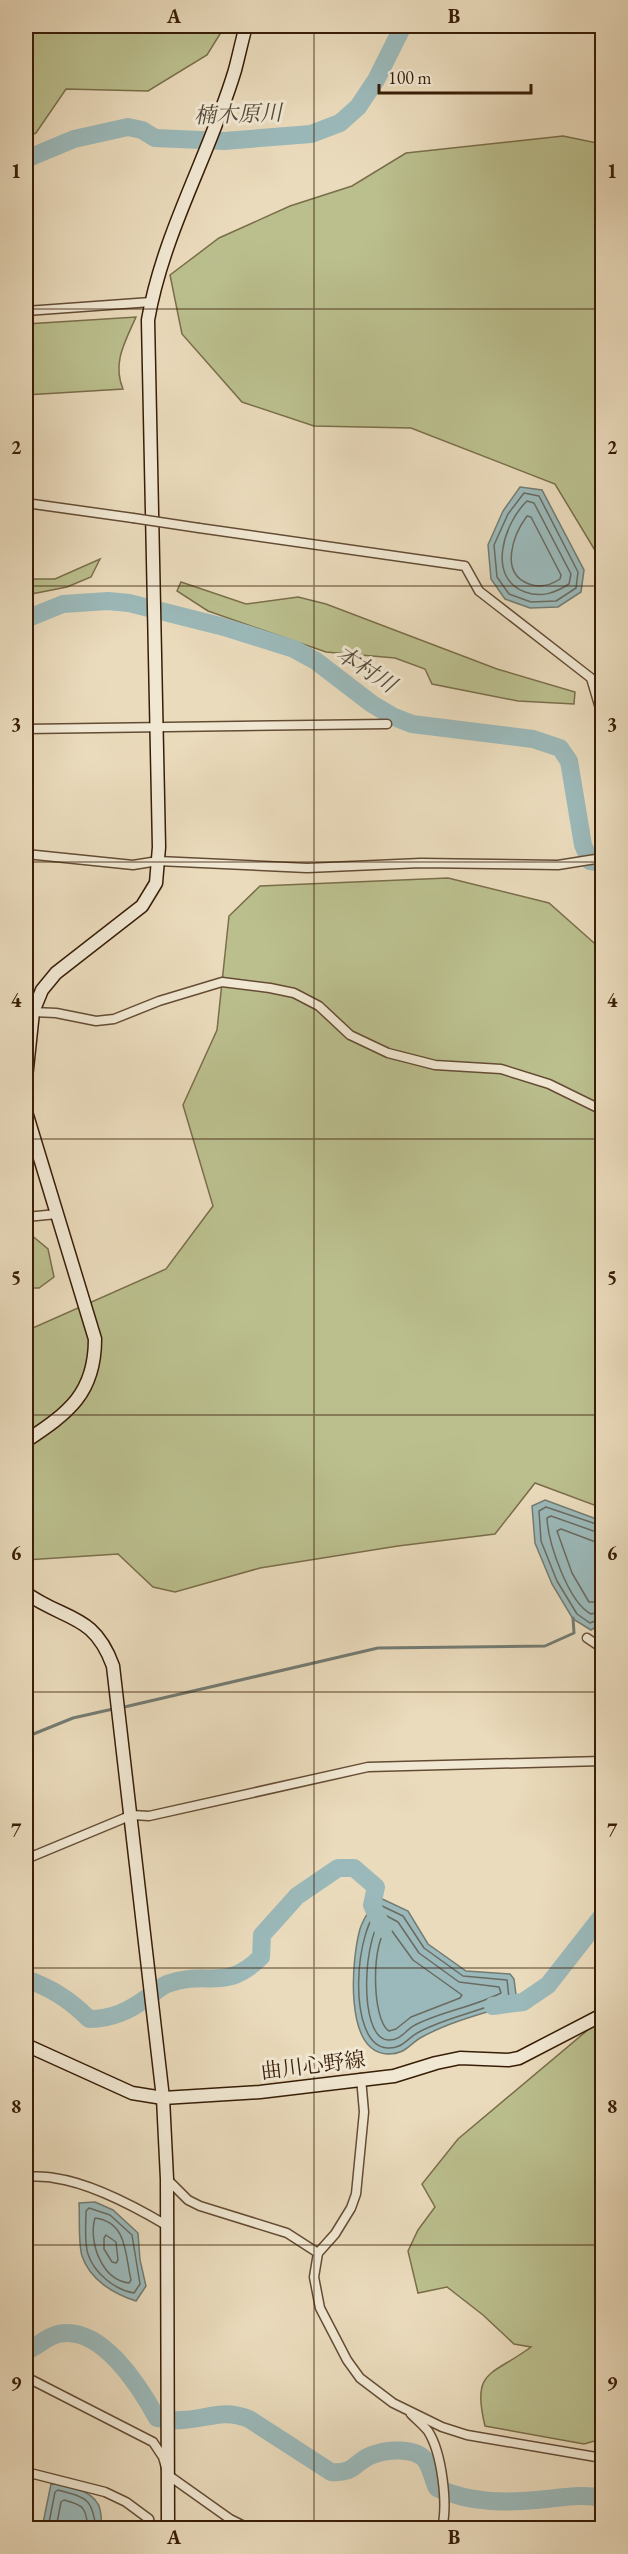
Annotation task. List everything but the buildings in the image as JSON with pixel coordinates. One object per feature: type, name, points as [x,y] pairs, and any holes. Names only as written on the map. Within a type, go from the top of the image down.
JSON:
[{"type":"street","points":[[26,1078],[29,1014],[42,990],[56,973],[142,906],[156,883],[158,861],[148,340],[151,302],[172,236],[235,71],[246,26]]},
{"type":"street","points":[[598,26],[603,32]]},
{"type":"street","points":[[26,311],[151,302]]},
{"type":"street","points":[[26,502],[465,567],[479,591],[591,678],[603,715]]},
{"type":"street","points":[[26,729],[387,724]]},
{"type":"street","points":[[26,854],[133,865],[158,861],[307,868],[422,863],[558,865],[599,859]]},
{"type":"street","points":[[29,1014],[56,1013],[96,1021],[114,1019],[159,1001],[222,982],[270,988],[294,993],[318,1006],[350,1035],[388,1053],[435,1065],[501,1069],[549,1084],[603,1110]]},
{"type":"street","points":[[26,1112],[94,1339],[95,1358],[90,1376],[73,1406],[26,1441]]},
{"type":"street","points":[[26,1217],[57,1214]]},
{"type":"street","points":[[26,1593],[81,1620],[106,1646],[113,1666],[163,2098],[166,2179],[168,2529]]},
{"type":"street","points":[[587,1638],[603,1648]]},
{"type":"street","points":[[26,1859],[132,1815],[149,1816],[368,1767],[603,1761]]},
{"type":"street","name":"曲川心野線","points":[[26,2045],[132,2093],[163,2098],[260,2092],[361,2078],[394,2076],[460,2058],[508,2060],[519,2058],[603,2015]]},
{"type":"street","points":[[361,2078],[364,2112],[356,2194],[351,2208],[335,2234],[318,2253],[314,2277],[320,2308],[347,2360],[360,2378],[393,2403],[442,2427],[467,2436],[603,2458]]},
{"type":"street","points":[[26,2176],[74,2182],[120,2201],[166,2224]]},
{"type":"street","points":[[166,2179],[188,2200],[200,2206],[287,2234],[318,2253]]},
{"type":"street","points":[[26,2377],[153,2442],[163,2457],[168,2475],[248,2529]]},
{"type":"street","points":[[407,2409],[428,2432],[438,2454],[445,2518],[442,2529]]},
{"type":"street","points":[[26,2472],[117,2497],[149,2519],[151,2529]]},
{"type":"green space","points":[[26,26],[225,26],[207,55],[148,91],[66,89],[36,133],[26,138]]},
{"type":"green space","points":[[563,136],[602,144],[602,562],[555,484],[411,428],[314,426],[242,402],[182,334],[170,275],[219,238],[290,206],[352,186],[406,153]]},
{"type":"green space","points":[[136,317],[119,361],[123,389],[26,395],[26,324]]},
{"type":"green space","points":[[100,559],[91,577],[67,587],[26,595],[26,579],[55,579]]},
{"type":"green space","points":[[181,582],[246,604],[298,597],[326,604],[497,669],[575,692],[574,704],[518,701],[432,684],[425,669],[395,658],[326,652],[208,611],[177,591]]},
{"type":"green space","points":[[448,878],[549,903],[602,950],[602,1508],[535,1483],[495,1534],[398,1546],[260,1568],[175,1592],[153,1587],[118,1554],[26,1560],[26,1331],[166,1269],[213,1206],[183,1105],[217,1030],[229,916],[260,886]]},
{"type":"green space","points":[[30,1234],[48,1249],[54,1277],[39,1288],[26,1288],[26,1235]]},
{"type":"green space","points":[[602,2018],[602,2439],[584,2444],[485,2426],[481,2407],[483,2384],[488,2376],[531,2347],[514,2344],[483,2315],[447,2287],[418,2293],[408,2251],[418,2230],[435,2207],[422,2184],[458,2139]]},
{"type":"water","points":[[520,487],[542,490],[584,570],[581,592],[558,607],[530,608],[505,599],[491,579],[488,545],[503,511]]},
{"type":"water","points":[[545,1500],[602,1521],[602,1623],[591,1630],[573,1619],[552,1584],[535,1543],[532,1506]]},
{"type":"water","points":[[378,1897],[408,1911],[428,1944],[466,1971],[510,1974],[514,1979],[517,2003],[445,2026],[422,2037],[398,2053],[387,2054],[373,2049],[363,2037],[357,2021],[353,1980],[360,1929]]},
{"type":"water","points":[[95,2202],[113,2210],[138,2233],[140,2260],[146,2286],[136,2301],[104,2285],[91,2272],[82,2256],[79,2203]]},
{"type":"water","points":[[51,2484],[77,2489],[94,2499],[100,2509],[102,2528],[42,2528]]},
{"type":"waterway","name":"楠木原川","points":[[26,159],[74,139],[128,127],[142,130],[155,138],[224,141],[311,134],[340,123],[358,107],[376,80],[403,26]]},
{"type":"waterway","name":"本村川","points":[[26,619],[63,604],[108,601],[129,603],[224,627],[294,649],[316,661],[372,704],[412,724],[533,739],[560,748],[569,761],[583,845],[590,861],[602,863]]},
{"type":"waterway","points":[[120,1708],[378,1648],[545,1646],[574,1633],[573,1618]]},
{"type":"waterway","points":[[26,1737],[73,1718],[113,1709]]},
{"type":"waterway","points":[[26,1979],[59,1995],[89,2019],[105,2018],[127,2010],[167,1984],[181,1980],[226,1977],[237,1974],[261,1957],[262,1935],[297,1896],[338,1868],[354,1868],[376,1887],[372,1905],[383,1929]]},
{"type":"waterway","points":[[493,2006],[523,2002],[548,1985],[602,1916]]},
{"type":"waterway","points":[[26,2351],[49,2337],[74,2333],[104,2348],[117,2361],[130,2375],[157,2418],[179,2420],[231,2414],[249,2419],[331,2472],[350,2469],[378,2453],[401,2450],[415,2453],[426,2461],[437,2488],[463,2497],[490,2501],[575,2496],[602,2498]]}]
